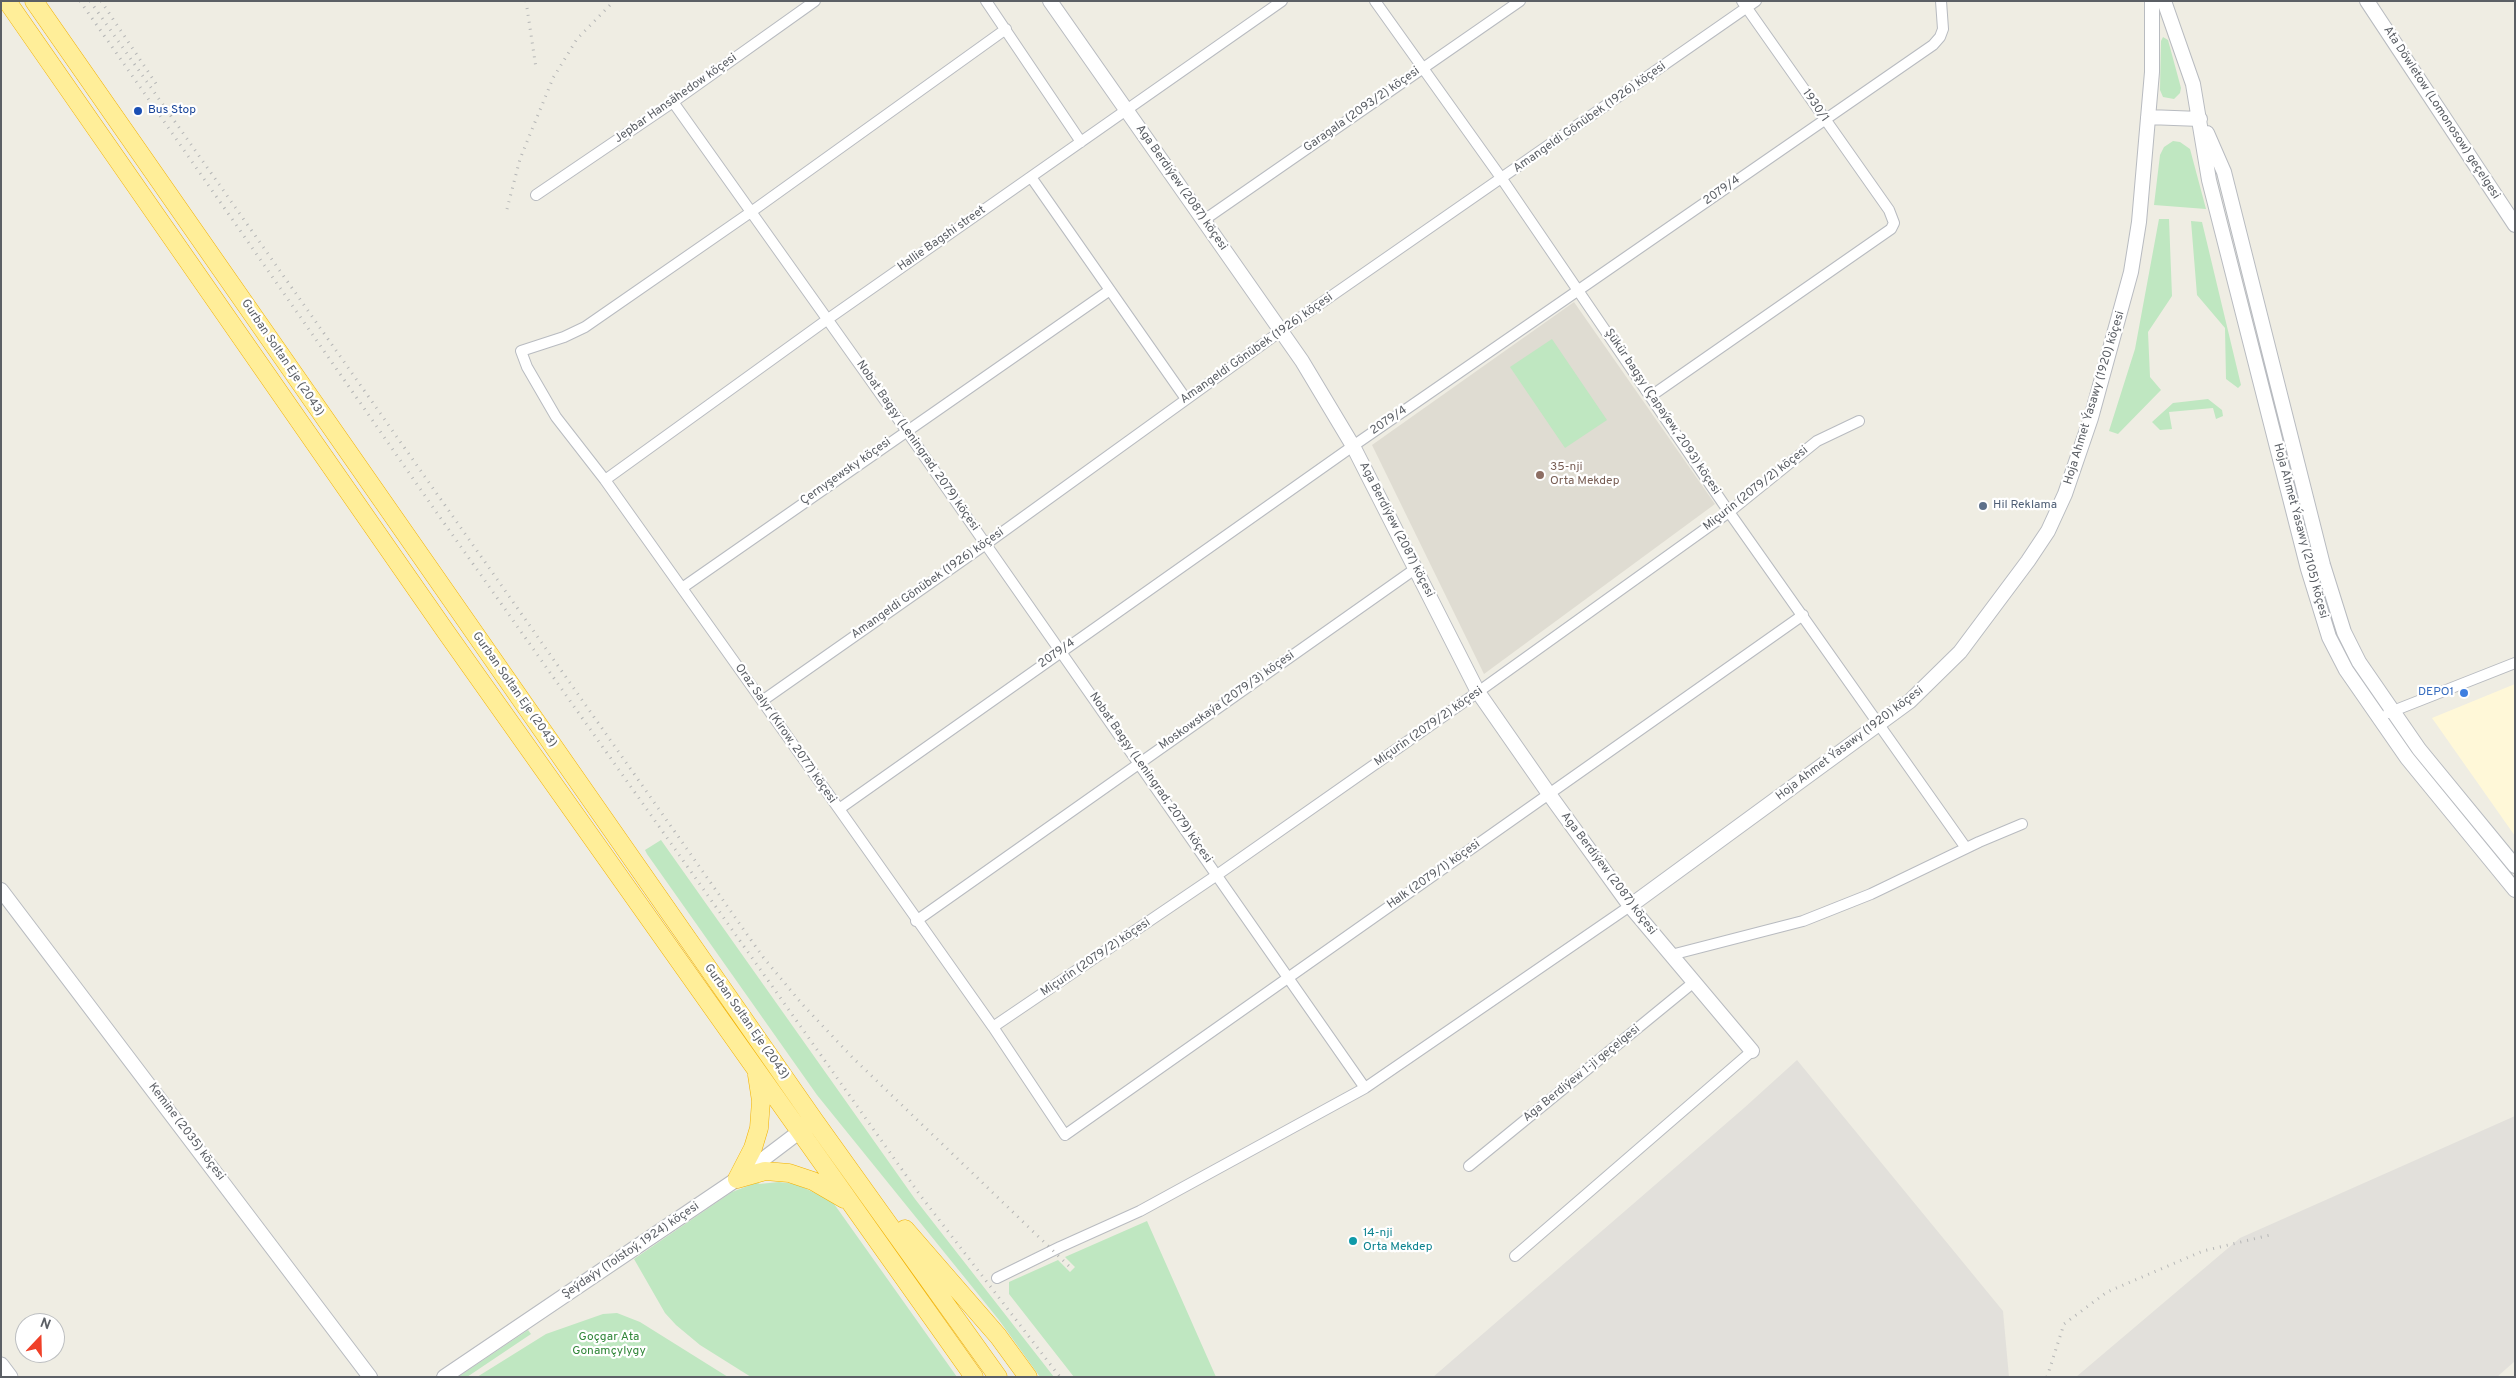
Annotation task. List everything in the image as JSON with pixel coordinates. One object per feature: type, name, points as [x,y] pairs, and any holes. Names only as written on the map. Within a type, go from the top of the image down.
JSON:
[{"type":"highway","name":"Gurban Soltan Eje (2043)","points":[[7,1],[458,648],[974,1377]]},
{"type":"highway","name":"Gurban Soltan Eje (2043)","points":[[34,1],[814,1120],[998,1377]]},
{"type":"highway","points":[[737,1179],[759,1128],[761,1092],[755,1067]]},
{"type":"highway","points":[[839,1153],[998,1336],[1028,1377]]},
{"type":"highway","name":"Gurban Soltan Eje (2043)","points":[[737,1179],[765,1171],[789,1173],[813,1182],[849,1201]]},
{"type":"main road","points":[[1,1365],[10,1377]]},
{"type":"street","name":"Jepbar Hansähedow köçesi","points":[[536,195],[673,102],[815,1]]},
{"type":"street","points":[[986,1],[1081,142]]},
{"type":"street","name":"Aga Berdiýew (2087) köçesi","points":[[1050,1],[1312,377],[1352,446],[1478,692],[1630,906],[1752,1051]]},
{"type":"street","name":"Hallie Bagshi street","points":[[605,480],[828,319],[1282,1]]},
{"type":"street","name":"Şükür bagşy (Çapaýew, 2093) köçesi","points":[[1375,1],[1502,179],[1729,512],[1880,723],[1966,848]]},
{"type":"street","name":"Garagala (2093/2) köçesi","points":[[1204,220],[1520,1]]},
{"type":"street","name":"Amangeldi Gönübek (1926) köçesi","points":[[762,701],[986,544],[1281,331],[1502,179],[1744,5],[1756,1]]},
{"type":"street","name":"2079/4","points":[[839,810],[1352,446],[1924,52],[1940,36],[1944,19],[1941,1]]},
{"type":"street","points":[[2152,1],[2153,46],[2148,117],[2200,119]]},
{"type":"street","name":"Hoja Ahmet Ýasawy (2105) köçesi","points":[[2164,1],[2190,74],[2200,119],[2209,180],[2308,569],[2337,654],[2378,718],[2407,758],[2515,890]]},
{"type":"street","name":"Ata Döwletow (Lomonosow) geçelgesi","points":[[2367,1],[2515,225]]},
{"type":"street","name":"1930/1","points":[[1651,396],[1891,229],[1894,223],[1889,210],[1744,5]]},
{"type":"street","points":[[751,212],[1006,29]]},
{"type":"street","name":"Nobat Bagşy (Leningrad, 2079) köçesi","points":[[673,102],[906,430],[1365,1088]]},
{"type":"street","name":"Hoja Ahmet Ýasawy (1920) köçesi","points":[[1630,906],[1910,701],[1960,652],[2028,561],[2056,515],[2103,378],[2132,272],[2139,222],[2148,117]]},
{"type":"street","name":"Hoja Ahmet Ýasawy (2105) köçesi","points":[[2200,119],[2224,172],[2323,565],[2344,632],[2359,662],[2420,749],[2515,866]]},
{"type":"street","points":[[1031,177],[1186,399]]},
{"type":"street","name":"Oraz Salyr (Kirow, 2077) köçesi","points":[[751,212],[585,327],[544,345],[521,351],[523,359],[556,417],[605,480],[682,588],[993,1028],[1065,1135]]},
{"type":"street","name":"Çernyşewsky köçesi","points":[[682,588],[906,430],[1110,290]]},
{"type":"street","name":"Miçurin (2079/2) köçesi","points":[[993,1028],[1217,875],[1478,692],[1729,512],[1817,442],[1860,421]]},
{"type":"street","name":"Moskowskaýa (2079/3) köçesi","points":[[916,921],[1415,569]]},
{"type":"street","name":"Halk (2079/1) köçesi","points":[[1065,1135],[1802,615]]},
{"type":"street","points":[[2378,718],[2515,664]]},
{"type":"street","points":[[1671,955],[1803,921],[1879,890],[1966,848],[2022,824]]},
{"type":"street","name":"Kemine (2035) köçesi","points":[[1,890],[370,1377]]},
{"type":"street","points":[[996,1278],[1140,1211],[1365,1088],[1630,906]]},
{"type":"street","name":"Aga Berdiýew 1-ji geçelgesi","points":[[1469,1166],[1694,982]]},
{"type":"street","points":[[1515,1256],[1752,1051]]},
{"type":"street","name":"Şeýdaýy (Tolstoý, 1924) köçesi","points":[[444,1377],[737,1179],[814,1120]]},
{"type":"shaded area","name":"35-nji Orta Mekdep","points":[[1574,302],[1715,504],[1484,674],[1372,445]]},
{"type":"shaded area","points":[[2515,684],[2515,836],[2432,718]]},
{"type":"shaded area","points":[[1797,1060],[2003,1311],[2009,1377],[1433,1377],[1744,1108]]},
{"type":"shaded area","points":[[2515,1116],[2515,1361],[2497,1377],[2076,1377],[2240,1238]]},
{"type":"green space","points":[[2163,37],[2168,40],[2181,88],[2180,93],[2174,99],[2163,97],[2160,90],[2161,41]]},
{"type":"green space","points":[[2173,141],[2180,142],[2190,149],[2206,209],[2154,205],[2160,155],[2164,147]]},
{"type":"green space","points":[[2159,219],[2169,219],[2172,296],[2148,332],[2150,377],[2161,390],[2118,434],[2109,431],[2135,349]]},
{"type":"green space","points":[[2191,221],[2202,222],[2241,385],[2238,388],[2226,379],[2225,328],[2197,295]]},
{"type":"green space","points":[[1552,339],[1607,420],[1565,448],[1510,367]]},
{"type":"green space","points":[[2208,399],[2222,410],[2223,416],[2216,419],[2213,408],[2169,412],[2172,429],[2160,430],[2152,422],[2173,403]]},
{"type":"green space","points":[[661,840],[915,1199],[1054,1377],[1040,1377],[999,1320],[817,1095],[647,854],[645,850]]},
{"type":"green space","points":[[758,1182],[759,1184],[779,1182],[796,1184],[832,1201],[957,1377],[751,1377],[700,1345],[676,1325],[665,1313],[634,1259],[732,1192]]},
{"type":"green space","points":[[1147,1221],[1216,1377],[1074,1377],[1009,1294],[1009,1282],[1058,1260],[1070,1272],[1075,1267],[1065,1257]]},
{"type":"green space","name":"Goçgar Ata Gonamçylygy","points":[[617,1313],[640,1322],[728,1377],[477,1377],[546,1334],[603,1314]]},
{"type":"green space","points":[[528,1330],[531,1334],[467,1377],[458,1377]]},
{"type":"railway","points":[[80,1],[437,513],[920,1195],[1060,1377]]},
{"type":"railway","points":[[90,1],[763,957],[802,1004],[853,1058],[1071,1268]]},
{"type":"railway","points":[[101,1],[159,88]]},
{"type":"railway","points":[[526,1],[536,68]]},
{"type":"railway","points":[[507,209],[520,159],[553,78],[577,39],[614,1]]},
{"type":"railway","points":[[2047,1377],[2064,1324],[2107,1292],[2203,1251],[2270,1235]]},
{"type":"place","name":"Bus Stop","points":[[138,111]]},
{"type":"place","name":"35-nji Orta Mekdep","points":[[1540,475]]},
{"type":"place","name":"Hil Reklama","points":[[1983,506]]},
{"type":"place","name":"DEPO1","points":[[2464,693]]},
{"type":"place","name":"14-nji Orta Mekdep","points":[[1353,1241]]}]
